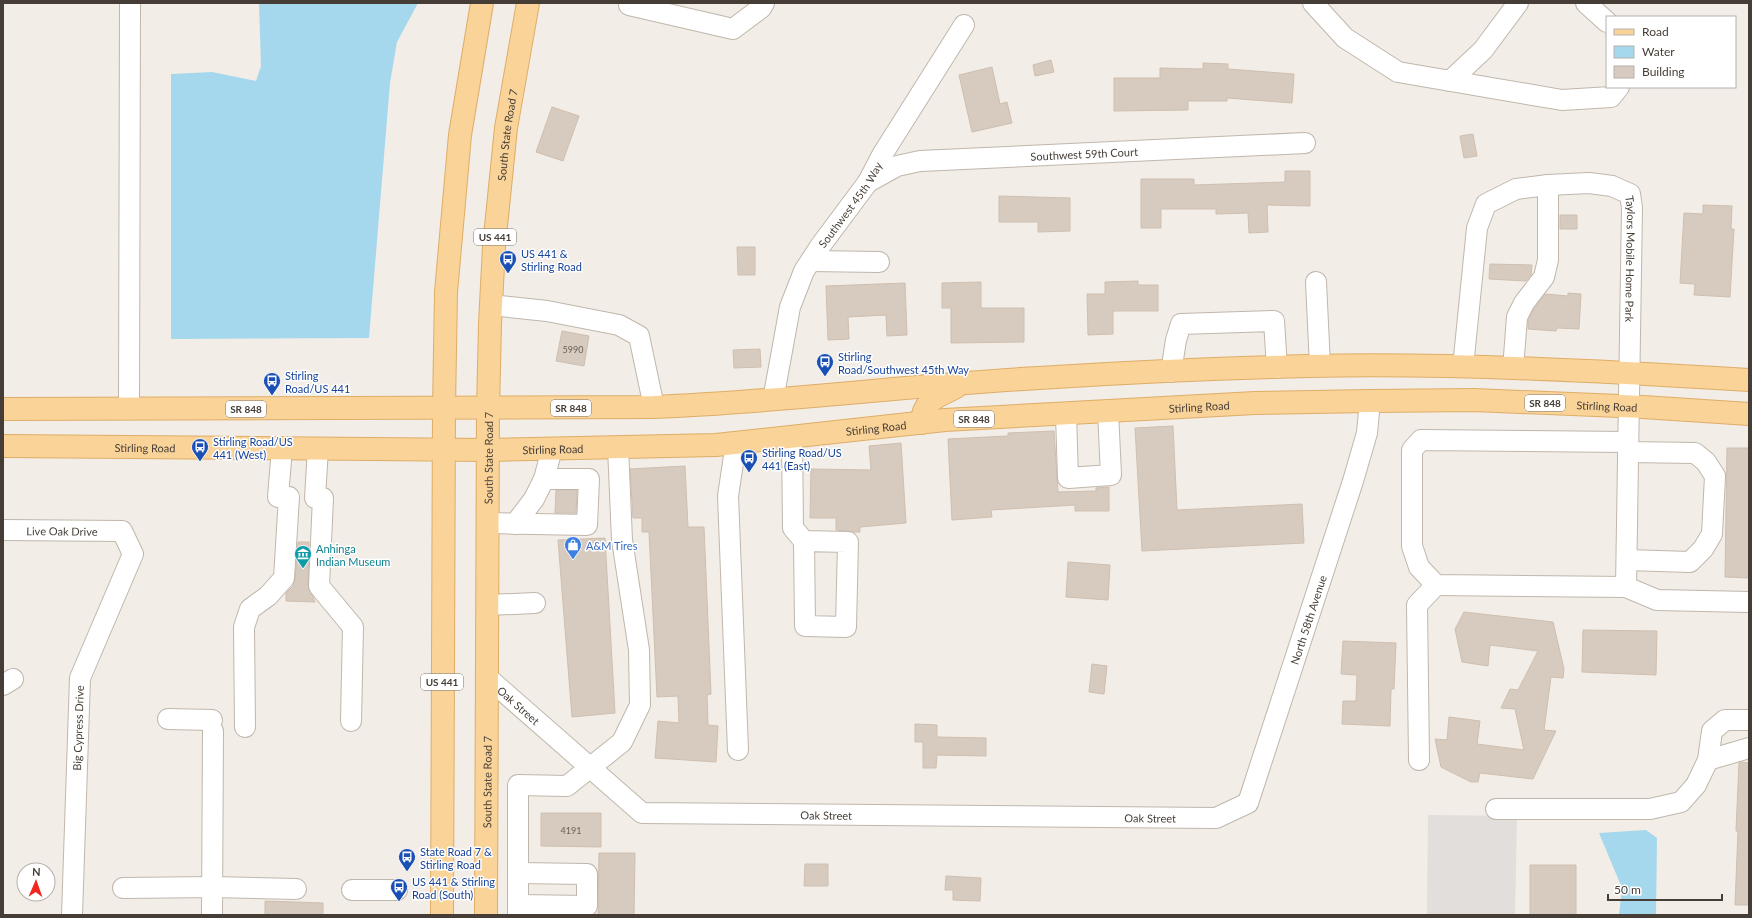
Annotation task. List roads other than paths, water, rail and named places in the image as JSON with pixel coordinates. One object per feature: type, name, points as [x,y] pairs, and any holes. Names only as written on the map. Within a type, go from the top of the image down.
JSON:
[{"type":"main road","name":"US 441","points":[[442,915],[444,408],[446,292],[452,216],[466,94],[482,3]]},
{"type":"main road","name":"South State Road 7","points":[[486,915],[488,409],[491,305],[494,246],[506,128],[528,3]]},
{"type":"main road","name":"SR 848","points":[[3,409],[654,408],[736,404],[964,383],[1038,378],[1320,366],[1463,367],[1629,373],[1749,380]]},
{"type":"main road","points":[[921,423],[923,410],[929,402],[964,383]]},
{"type":"main road","name":"Stirling Road","points":[[3,446],[488,450],[716,445],[921,423],[1255,403],[1370,400],[1474,400],[1628,406],[1749,414]]},
{"type":"street","points":[[129,409],[130,3]]},
{"type":"street","points":[[629,3],[629,5],[733,29],[761,8],[764,3]]},
{"type":"street","points":[[1313,3],[1345,38],[1398,72],[1562,100],[1611,97],[1618,88]]},
{"type":"street","points":[[1450,81],[1483,50],[1518,3]]},
{"type":"street","points":[[1586,3],[1606,21]]},
{"type":"street","name":"Southwest 45th Way","points":[[772,400],[790,307],[804,271],[868,182],[882,155],[964,25]]},
{"type":"street","name":"Southwest 59th Court","points":[[868,182],[897,166],[920,161],[1305,143]]},
{"type":"street","name":"Taylors Mobile Home Park","points":[[1463,367],[1478,228],[1486,204],[1516,189],[1548,184],[1589,183],[1612,186],[1630,194],[1632,208],[1626,587]]},
{"type":"street","points":[[1513,369],[1517,317],[1524,303],[1544,277],[1548,260],[1548,184]]},
{"type":"street","points":[[810,261],[879,262]]},
{"type":"street","points":[[1316,282],[1320,366]]},
{"type":"street","points":[[491,305],[547,311],[619,325],[639,336],[654,408]]},
{"type":"street","points":[[1171,372],[1176,340],[1181,324],[1274,320],[1277,368]]},
{"type":"street","name":"North 58th Avenue","points":[[1216,818],[1248,803],[1355,473],[1367,433],[1370,400]]},
{"type":"street","points":[[1066,414],[1068,478],[1111,475],[1108,411]]},
{"type":"street","points":[[792,436],[793,528],[804,541],[805,626],[846,627],[848,542],[804,541]]},
{"type":"street","points":[[1627,560],[1690,562],[1703,549],[1712,534],[1715,476],[1706,462],[1695,453],[1672,453],[1628,447],[1514,441],[1421,440],[1412,450],[1412,546],[1418,567],[1436,585],[1626,587],[1657,600],[1749,602]]},
{"type":"street","points":[[736,443],[728,496],[738,750]]},
{"type":"street","points":[[245,727],[244,627],[250,609],[268,596],[284,578],[284,497],[282,448]]},
{"type":"street","points":[[318,448],[319,586],[353,627],[351,721]]},
{"type":"street","points":[[518,873],[587,874],[587,906],[518,910],[518,873],[518,785],[567,786],[588,767],[622,742],[640,705],[639,650],[622,540],[618,448]]},
{"type":"street","points":[[515,524],[534,499],[544,478],[552,449]]},
{"type":"street","points":[[488,523],[587,525],[589,479],[544,478]]},
{"type":"street","name":"Live Oak Drive","points":[[3,530],[122,531]]},
{"type":"street","name":"Big Cypress Drive","points":[[72,915],[80,678],[133,554],[122,531]]},
{"type":"street","points":[[1419,760],[1417,606],[1436,585]]},
{"type":"street","points":[[488,605],[535,603]]},
{"type":"street","name":"Oak Street","points":[[488,678],[642,813],[1216,818]]},
{"type":"street","points":[[168,719],[212,726],[212,915]]},
{"type":"street","points":[[1496,809],[1650,810],[1681,802],[1696,785],[1708,760],[1712,731],[1725,720],[1749,720]]},
{"type":"street","points":[[1708,760],[1749,748]]},
{"type":"street","points":[[123,888],[212,887],[296,889]]},
{"type":"street","points":[[352,890],[397,890]]},
{"type":"water","points":[[259,3],[418,3],[397,42],[390,83],[369,338],[171,339],[171,74],[212,72],[256,81],[261,66]]},
{"type":"water","points":[[1646,830],[1657,838],[1656,915],[1619,915],[1622,888],[1599,833]]},
{"type":"place","name":"US 441 & Stirling Road","points":[[508,274]]},
{"type":"place","name":"Stirling Road/Southwest 45th Way","points":[[825,377]]},
{"type":"place","name":"Stirling Road/US 441","points":[[272,396]]},
{"type":"place","name":"Stirling Road/US 441 (West)","points":[[200,462]]},
{"type":"place","name":"Stirling Road/US 441 (East)","points":[[749,473]]},
{"type":"place","name":"A&M Tires","points":[[573,560]]},
{"type":"place","name":"Anhinga Indian Museum","points":[[303,569]]},
{"type":"place","name":"State Road 7 & Stirling Road","points":[[407,872]]},
{"type":"place","name":"US 441 & Stirling Road (South)","points":[[399,902]]}]
